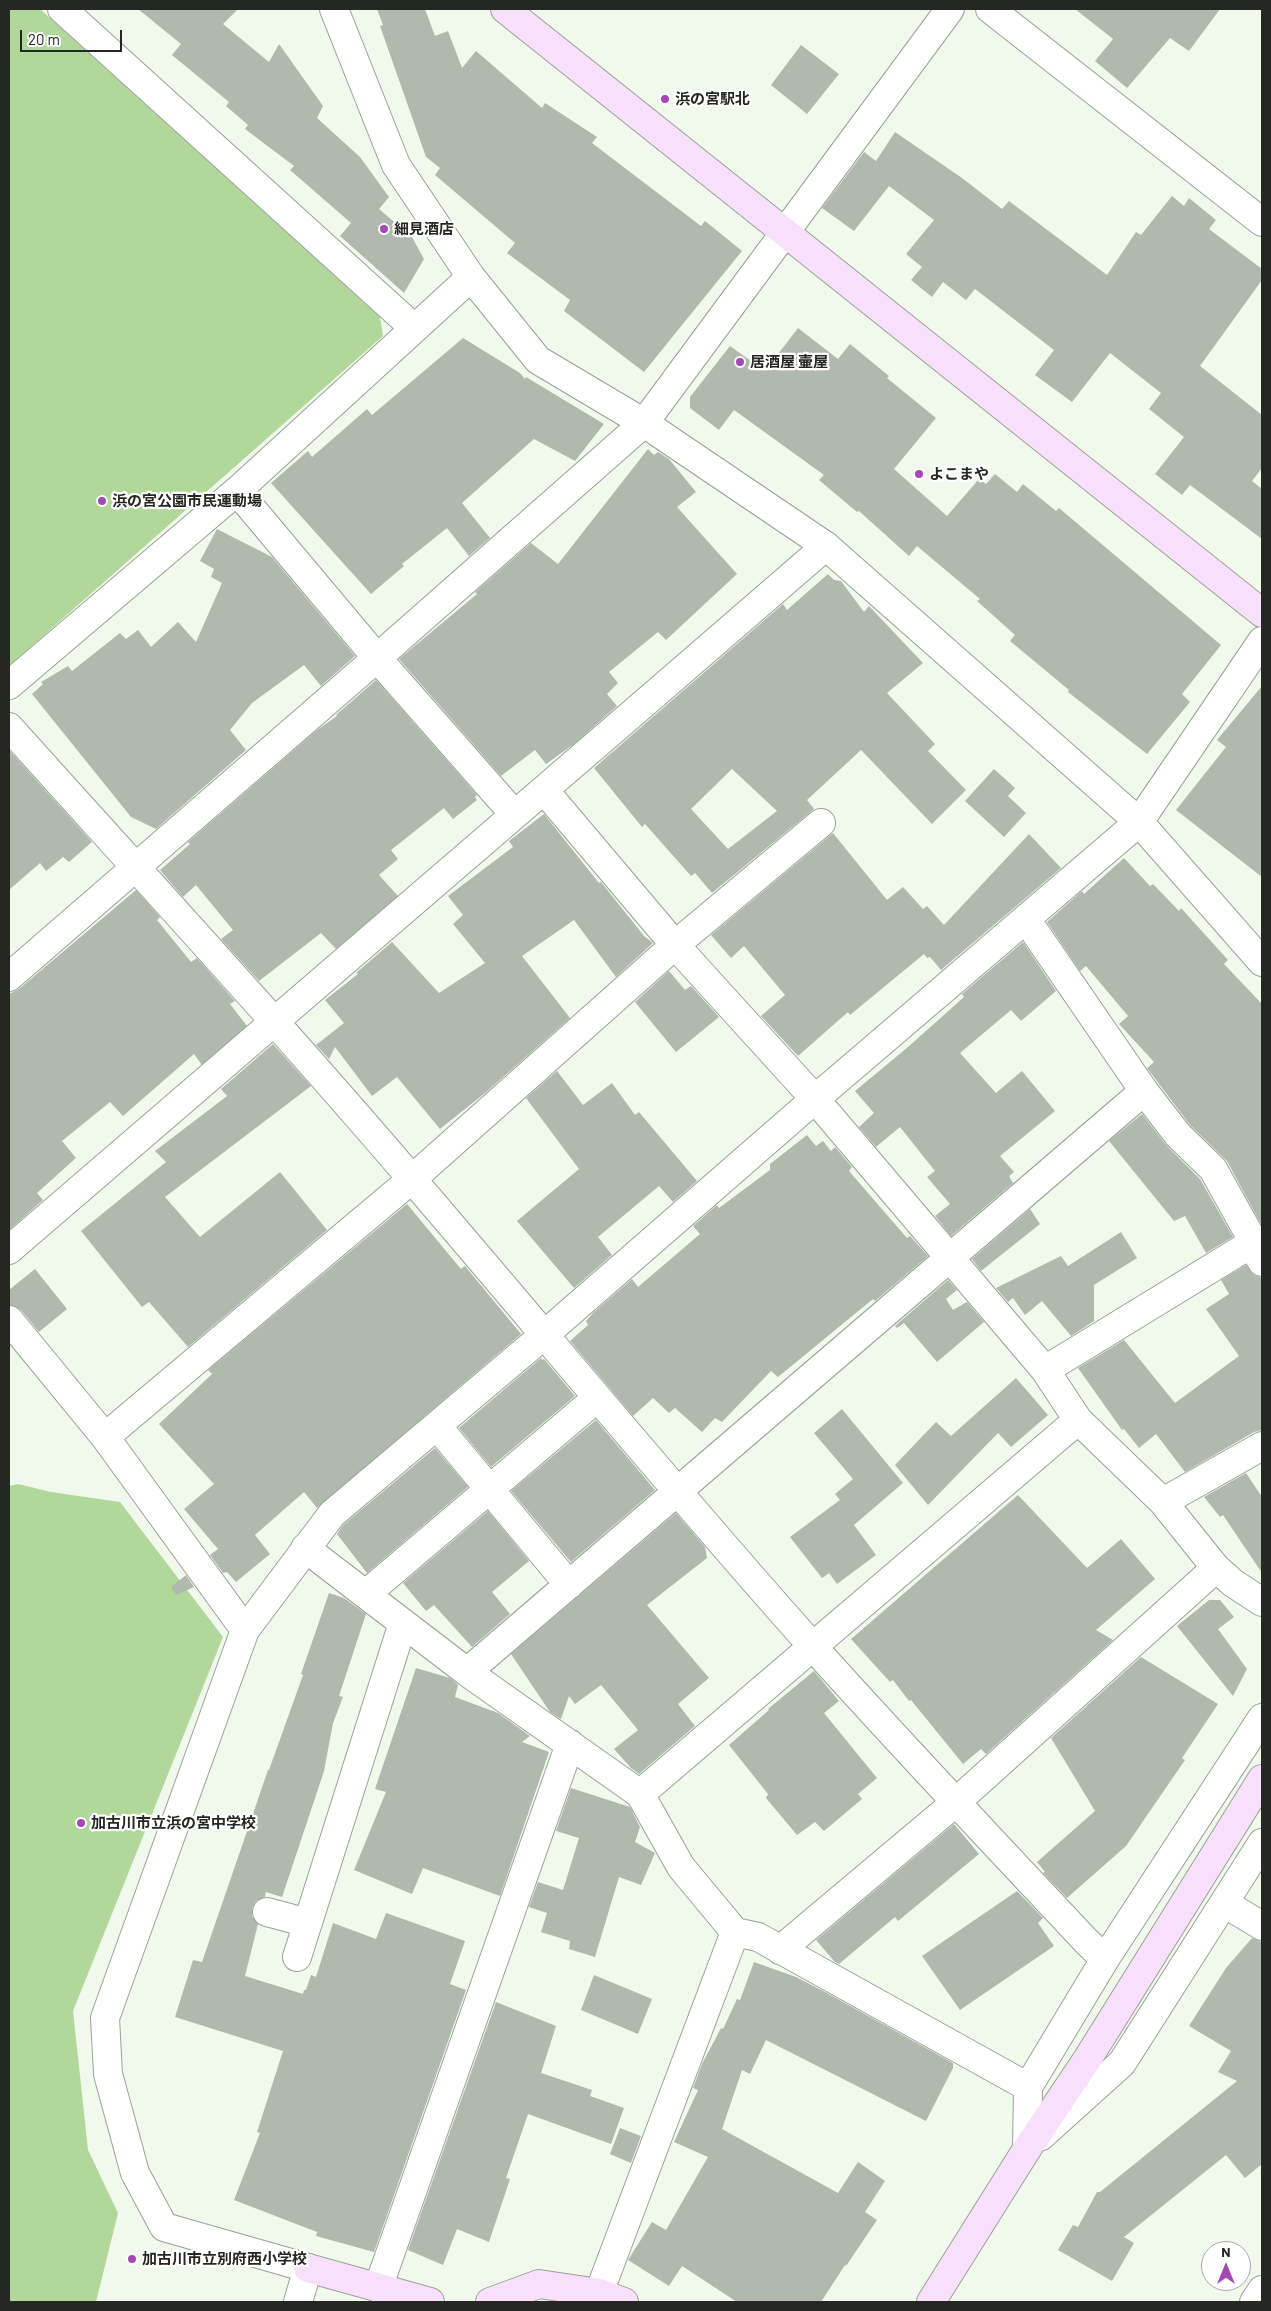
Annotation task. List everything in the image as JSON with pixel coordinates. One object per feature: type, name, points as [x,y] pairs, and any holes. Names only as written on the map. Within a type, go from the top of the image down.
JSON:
[{"type":"street","points":[[62,9],[414,328]]},
{"type":"street","points":[[334,9],[396,165],[471,277],[538,360],[644,423],[826,546],[1139,822],[1262,962]]},
{"type":"street","points":[[505,9],[1262,613]]},
{"type":"street","points":[[9,977],[134,866],[377,658],[644,423],[950,9]]},
{"type":"street","points":[[990,9],[1262,222]]},
{"type":"street","points":[[9,684],[236,491],[471,277]]},
{"type":"street","points":[[236,491],[377,658],[514,814]]},
{"type":"street","points":[[9,1250],[276,1023],[514,814],[826,546]]},
{"type":"street","points":[[430,2302],[164,2227],[135,2173],[108,2074],[105,2018],[246,1630],[332,1514],[544,1335],[815,1099],[1139,822],[1262,641]]},
{"type":"street","points":[[9,728],[276,1023],[412,1179],[677,1492],[814,1647],[955,1803],[1105,1959]]},
{"type":"street","points":[[544,790],[675,945],[815,1099],[1045,1370],[1078,1420],[1163,1502],[1216,1568],[1233,1583],[1262,1602]]},
{"type":"street","points":[[105,1437],[412,1179],[675,945],[821,823]]},
{"type":"street","points":[[1026,919],[1144,1091],[1178,1134],[1213,1169],[1248,1232],[1256,1253],[1045,1370]]},
{"type":"street","points":[[467,1672],[1144,1091]]},
{"type":"street","points":[[9,1320],[105,1437],[246,1630]]},
{"type":"street","points":[[366,1594],[597,1398]]},
{"type":"street","points":[[640,1794],[1078,1420]]},
{"type":"street","points":[[437,1426],[569,1585]]},
{"type":"street","points":[[1163,1502],[1262,1446]]},
{"type":"street","points":[[305,1548],[467,1672],[640,1794],[682,1867],[735,1932],[758,1937],[1028,2087]]},
{"type":"street","points":[[780,1950],[955,1803],[1216,1568]]},
{"type":"street","points":[[297,1957],[402,1623]]},
{"type":"street","points":[[1027,2149],[1028,2087],[1105,1959],[1262,1718]]},
{"type":"street","points":[[378,2288],[570,1744]]},
{"type":"street","points":[[931,2302],[1027,2149],[1088,2058],[1262,1779]]},
{"type":"street","points":[[1027,2149],[1122,2063],[1262,1843]]},
{"type":"street","points":[[1224,1903],[1262,1926]]},
{"type":"street","points":[[267,1912],[308,1922]]},
{"type":"street","points":[[490,2302],[539,2284],[611,2298],[735,1932]]},
{"type":"street","points":[[298,2302],[308,2268]]},
{"type":"street","points":[[1254,2302],[1262,2290]]},
{"type":"green space","name":"浜の宮公園市民運動場","points":[[9,9],[40,9],[380,317],[383,336],[9,666]]},
{"type":"green space","name":"加古川市立浜の宮中学校","points":[[18,1484],[51,1492],[120,1502],[223,1637],[73,2011],[88,2150],[118,2213],[96,2302],[9,2302],[9,1486]]},
{"type":"building","points":[[138,9],[238,9],[223,24],[269,62],[279,44],[323,106],[317,118],[360,157],[389,197],[379,209],[412,237],[424,259],[404,293],[340,236],[351,223],[290,170],[294,166],[245,129],[248,125],[226,106],[229,102],[172,55],[181,44]]},
{"type":"building","points":[[377,9],[425,9],[435,36],[448,31],[462,68],[476,51],[542,108],[545,103],[597,137],[592,143],[701,226],[705,221],[742,251],[644,372],[564,311],[570,300],[507,253],[515,243],[435,175],[440,168],[426,157],[380,26],[383,25]]},
{"type":"building","points":[[1075,9],[1220,9],[1189,51],[1170,38],[1127,88],[1095,61],[1113,39]]},
{"type":"building","points":[[801,45],[839,74],[807,114],[771,85]]},
{"type":"building","points":[[895,132],[962,178],[1002,209],[1009,201],[1107,275],[1136,232],[1141,235],[1172,196],[1184,206],[1189,198],[1216,220],[1209,229],[1262,269],[1262,280],[1200,366],[1262,415],[1262,468],[1252,481],[1262,489],[1262,539],[1190,485],[1182,495],[1155,474],[1184,437],[1149,409],[1161,393],[1110,353],[1072,402],[1035,375],[1054,350],[975,289],[966,300],[943,282],[932,297],[911,280],[922,267],[906,254],[934,220],[889,186],[854,231],[822,208],[864,152],[876,161]]},
{"type":"building","points":[[798,328],[838,359],[850,344],[889,376],[887,378],[936,418],[894,469],[947,516],[979,479],[986,484],[995,474],[1017,492],[1023,484],[1056,511],[1059,508],[1221,645],[1182,694],[1190,702],[1147,754],[1068,692],[1069,690],[1010,641],[1015,635],[977,601],[980,599],[917,546],[909,556],[859,511],[857,512],[819,480],[824,475],[734,410],[719,430],[690,408],[690,397],[730,346],[765,371]]},
{"type":"building","points":[[463,338],[520,373],[525,379],[526,377],[604,424],[575,461],[534,439],[462,503],[490,538],[469,556],[447,528],[402,564],[404,566],[371,594],[271,483],[308,451],[312,457],[367,409],[372,415]]},
{"type":"building","points":[[648,449],[654,455],[658,452],[669,459],[696,492],[677,507],[737,574],[666,640],[658,632],[609,672],[618,683],[607,694],[617,706],[574,744],[546,764],[535,750],[501,776],[399,659],[477,594],[475,592],[531,543],[558,564]]},
{"type":"building","points":[[217,529],[272,557],[355,656],[321,686],[304,665],[252,703],[230,730],[246,750],[156,829],[131,817],[32,694],[43,684],[41,682],[68,666],[72,671],[120,633],[126,639],[138,630],[151,647],[178,622],[196,642],[222,583],[211,577],[214,569],[200,561]]},
{"type":"building","points":[[828,574],[834,580],[841,581],[864,612],[869,606],[923,663],[887,693],[935,744],[928,751],[966,790],[932,824],[861,750],[807,800],[814,809],[712,893],[695,873],[691,876],[645,824],[642,827],[594,768],[783,604],[787,610]],"holes":[[[732,769],[777,811],[728,849],[691,809]]]},
{"type":"building","points":[[376,680],[477,795],[475,797],[477,800],[453,819],[444,808],[391,850],[398,859],[379,875],[398,896],[336,949],[321,933],[259,981],[221,939],[233,930],[196,885],[183,897],[160,870],[190,844],[188,842],[317,730],[337,716]]},
{"type":"building","points":[[1262,686],[1262,877],[1176,810],[1226,747],[1217,740]]},
{"type":"building","points":[[9,750],[92,842],[69,862],[63,857],[46,871],[40,863],[9,890]]},
{"type":"building","points":[[994,769],[1015,788],[1008,796],[1026,813],[1004,837],[965,801]]},
{"type":"building","points":[[544,814],[599,883],[601,882],[644,936],[653,943],[616,977],[574,920],[522,956],[570,1018],[485,1093],[440,1129],[397,1077],[372,1096],[335,1047],[329,1059],[316,1045],[344,1023],[325,1000],[358,974],[356,973],[392,942],[439,993],[485,963],[453,924],[463,915],[448,896],[513,847],[509,841]]},
{"type":"building","points":[[833,833],[887,900],[903,887],[923,909],[927,906],[944,925],[1029,834],[1061,868],[941,970],[930,957],[927,958],[924,954],[850,1015],[848,1012],[798,1056],[761,1016],[785,995],[744,946],[731,958],[711,935]]},
{"type":"building","points":[[1124,858],[1150,886],[1153,884],[1179,911],[1181,908],[1228,960],[1224,964],[1262,1004],[1262,1226],[1227,1161],[1190,1125],[1147,1068],[1154,1062],[1119,1024],[1128,1016],[1086,966],[1080,971],[1047,922],[1082,891],[1084,894]]},
{"type":"building","points":[[136,890],[160,917],[157,920],[191,962],[197,958],[235,1001],[230,1004],[247,1026],[202,1065],[194,1054],[123,1116],[110,1102],[62,1141],[76,1158],[37,1193],[43,1200],[9,1230],[9,994],[19,989]]},
{"type":"building","points":[[1023,942],[1056,991],[1021,1021],[1011,1010],[960,1053],[996,1093],[1022,1071],[1055,1111],[1000,1156],[1014,1172],[1009,1176],[1013,1183],[951,1236],[935,1216],[950,1204],[927,1177],[935,1171],[900,1127],[876,1147],[859,1127],[874,1113],[855,1091],[908,1047],[964,997],[962,994]]},
{"type":"building","points":[[669,971],[685,990],[691,986],[719,1017],[676,1052],[635,1002]]},
{"type":"building","points":[[273,1044],[311,1086],[165,1197],[200,1237],[280,1172],[327,1230],[188,1347],[149,1302],[142,1307],[81,1231],[166,1162],[155,1151],[227,1096],[221,1089]]},
{"type":"building","points":[[557,1071],[583,1105],[612,1083],[635,1115],[639,1112],[697,1181],[673,1202],[659,1186],[598,1237],[612,1255],[574,1288],[517,1221],[579,1169],[526,1098]]},
{"type":"building","points":[[1142,1114],[1167,1146],[1200,1179],[1233,1237],[1206,1253],[1185,1216],[1174,1221],[1109,1141]]},
{"type":"building","points":[[807,1135],[816,1146],[823,1141],[831,1151],[835,1147],[852,1167],[849,1171],[907,1238],[910,1236],[928,1256],[875,1301],[873,1299],[778,1377],[771,1371],[722,1422],[715,1418],[702,1432],[675,1408],[669,1413],[653,1398],[633,1416],[570,1341],[588,1325],[586,1321],[594,1312],[632,1279],[638,1287],[700,1234],[693,1226],[717,1205],[719,1208],[770,1170],[770,1164]]},
{"type":"building","points":[[407,1204],[461,1269],[465,1266],[521,1334],[317,1508],[304,1492],[255,1535],[270,1554],[236,1582],[227,1572],[223,1573],[210,1555],[218,1549],[184,1509],[214,1484],[159,1424],[212,1374],[208,1370]]},
{"type":"building","points":[[1030,1209],[1040,1224],[981,1271],[972,1259]]},
{"type":"building","points":[[1121,1232],[1137,1258],[1094,1285],[1094,1321],[1071,1336],[1042,1301],[1025,1315],[1013,1298],[1008,1302],[996,1288],[1061,1256],[1068,1266]]},
{"type":"building","points":[[1246,1265],[1254,1275],[1262,1278],[1262,1430],[1254,1432],[1185,1472],[1156,1434],[1139,1448],[1124,1429],[1122,1430],[1078,1368],[1124,1340],[1175,1403],[1239,1356],[1206,1309],[1229,1294],[1221,1280]]},
{"type":"building","points":[[35,1269],[67,1309],[39,1332],[21,1310],[9,1305],[9,1290]]},
{"type":"building","points":[[948,1280],[957,1290],[946,1299],[953,1310],[967,1302],[984,1322],[937,1362],[904,1323],[897,1328],[895,1326]]},
{"type":"building","points":[[541,1358],[542,1360],[544,1359],[575,1396],[491,1467],[459,1428]]},
{"type":"building","points":[[1016,1378],[1048,1415],[1011,1447],[998,1433],[928,1505],[895,1465],[936,1422],[951,1436]]},
{"type":"building","points":[[842,1409],[903,1483],[854,1525],[876,1555],[837,1584],[829,1573],[822,1578],[790,1537],[840,1500],[835,1494],[853,1479],[814,1433]]},
{"type":"building","points":[[596,1420],[655,1490],[571,1562],[511,1491]]},
{"type":"building","points":[[435,1448],[468,1487],[367,1573],[337,1534],[343,1525]]},
{"type":"building","points":[[1246,1473],[1262,1497],[1262,1573],[1223,1515],[1220,1517],[1204,1497]]},
{"type":"building","points":[[1018,1495],[1087,1568],[1121,1539],[1155,1579],[1096,1630],[1113,1640],[986,1754],[981,1749],[963,1764],[911,1700],[909,1701],[893,1680],[890,1682],[851,1639]]},
{"type":"building","points":[[488,1511],[529,1561],[492,1592],[510,1614],[472,1647],[434,1605],[426,1611],[403,1583]]},
{"type":"building","points":[[676,1513],[705,1547],[707,1558],[647,1605],[709,1678],[678,1704],[695,1726],[639,1774],[614,1749],[638,1730],[601,1685],[575,1704],[569,1696],[561,1719],[550,1712],[511,1654]]},
{"type":"building","points":[[186,1575],[194,1587],[176,1595],[171,1587]]},
{"type":"building","points":[[329,1593],[344,1598],[366,1614],[339,1696],[343,1697],[333,1723],[324,1771],[282,1897],[266,1892],[265,1897],[256,1901],[252,1908],[252,1916],[258,1924],[245,1976],[303,1994],[311,1975],[316,1977],[333,1923],[376,1939],[386,1913],[465,1941],[450,1984],[466,1990],[374,2252],[316,2236],[317,2232],[234,2200],[260,2133],[257,2132],[283,2051],[175,2017],[193,1960],[202,1962],[303,1675],[301,1674]]},
{"type":"building","points":[[1209,1600],[1220,1600],[1234,1617],[1218,1629],[1247,1669],[1233,1696],[1177,1626]]},
{"type":"building","points":[[1141,1657],[1218,1704],[1182,1758],[1185,1760],[1126,1846],[1067,1898],[1043,1873],[1045,1872],[1037,1862],[1095,1811],[1051,1738]]},
{"type":"building","points":[[416,1668],[450,1678],[458,1685],[455,1697],[498,1713],[530,1736],[522,1742],[549,1752],[500,1896],[423,1868],[412,1894],[354,1870],[386,1792],[375,1789]]},
{"type":"building","points":[[814,1671],[839,1701],[824,1713],[877,1778],[858,1794],[862,1799],[824,1831],[815,1822],[797,1835],[766,1798],[768,1794],[729,1745],[768,1709]]},
{"type":"building","points":[[571,1788],[630,1807],[640,1827],[635,1842],[655,1853],[641,1885],[619,1877],[595,1957],[569,1949],[570,1941],[541,1932],[547,1913],[529,1907],[538,1882],[563,1890],[579,1838],[556,1831]]},
{"type":"building","points":[[954,1824],[979,1854],[898,1921],[895,1917],[839,1964],[834,1961],[816,1940]]},
{"type":"building","points":[[1017,1891],[1043,1918],[1038,1923],[1054,1946],[960,2010],[922,1956]]},
{"type":"building","points":[[1252,1938],[1262,1942],[1262,2164],[1245,2178],[1226,2155],[1124,2237],[1134,2243],[1112,2281],[1058,2250],[1073,2225],[1078,2227],[1097,2192],[1100,2192],[1237,2081],[1218,2072],[1231,2051],[1189,2026],[1226,1968]]},
{"type":"building","points":[[754,1962],[796,1977],[953,2063],[953,2068],[926,2121],[766,2040],[750,2074],[742,2070],[722,2129],[838,2193],[858,2162],[885,2181],[865,2212],[877,2220],[821,2302],[737,2302],[682,2266],[669,2286],[628,2260],[652,2222],[666,2230],[708,2157],[674,2142],[698,2090],[693,2088],[702,2064],[721,2028],[723,2029],[737,1999],[740,2000]]},
{"type":"building","points":[[594,1975],[652,1999],[638,2034],[581,2010]]},
{"type":"building","points":[[496,2002],[556,2026],[541,2073],[592,2090],[590,2096],[624,2108],[611,2144],[528,2114],[506,2178],[510,2179],[489,2242],[457,2229],[443,2265],[408,2250]]},
{"type":"building","points":[[620,2128],[641,2136],[631,2163],[610,2154]]},
{"type":"place","name":"浜の宮駅北","points":[[665,99]]},
{"type":"place","name":"細見酒店","points":[[384,229]]},
{"type":"place","name":"居酒屋 壷屋","points":[[740,362]]},
{"type":"place","name":"よこまや","points":[[919,474]]},
{"type":"place","name":"浜の宮公園市民運動場","points":[[102,501]]},
{"type":"place","name":"加古川市立浜の宮中学校","points":[[81,1823]]},
{"type":"place","name":"加古川市立別府西小学校","points":[[132,2259]]}]
